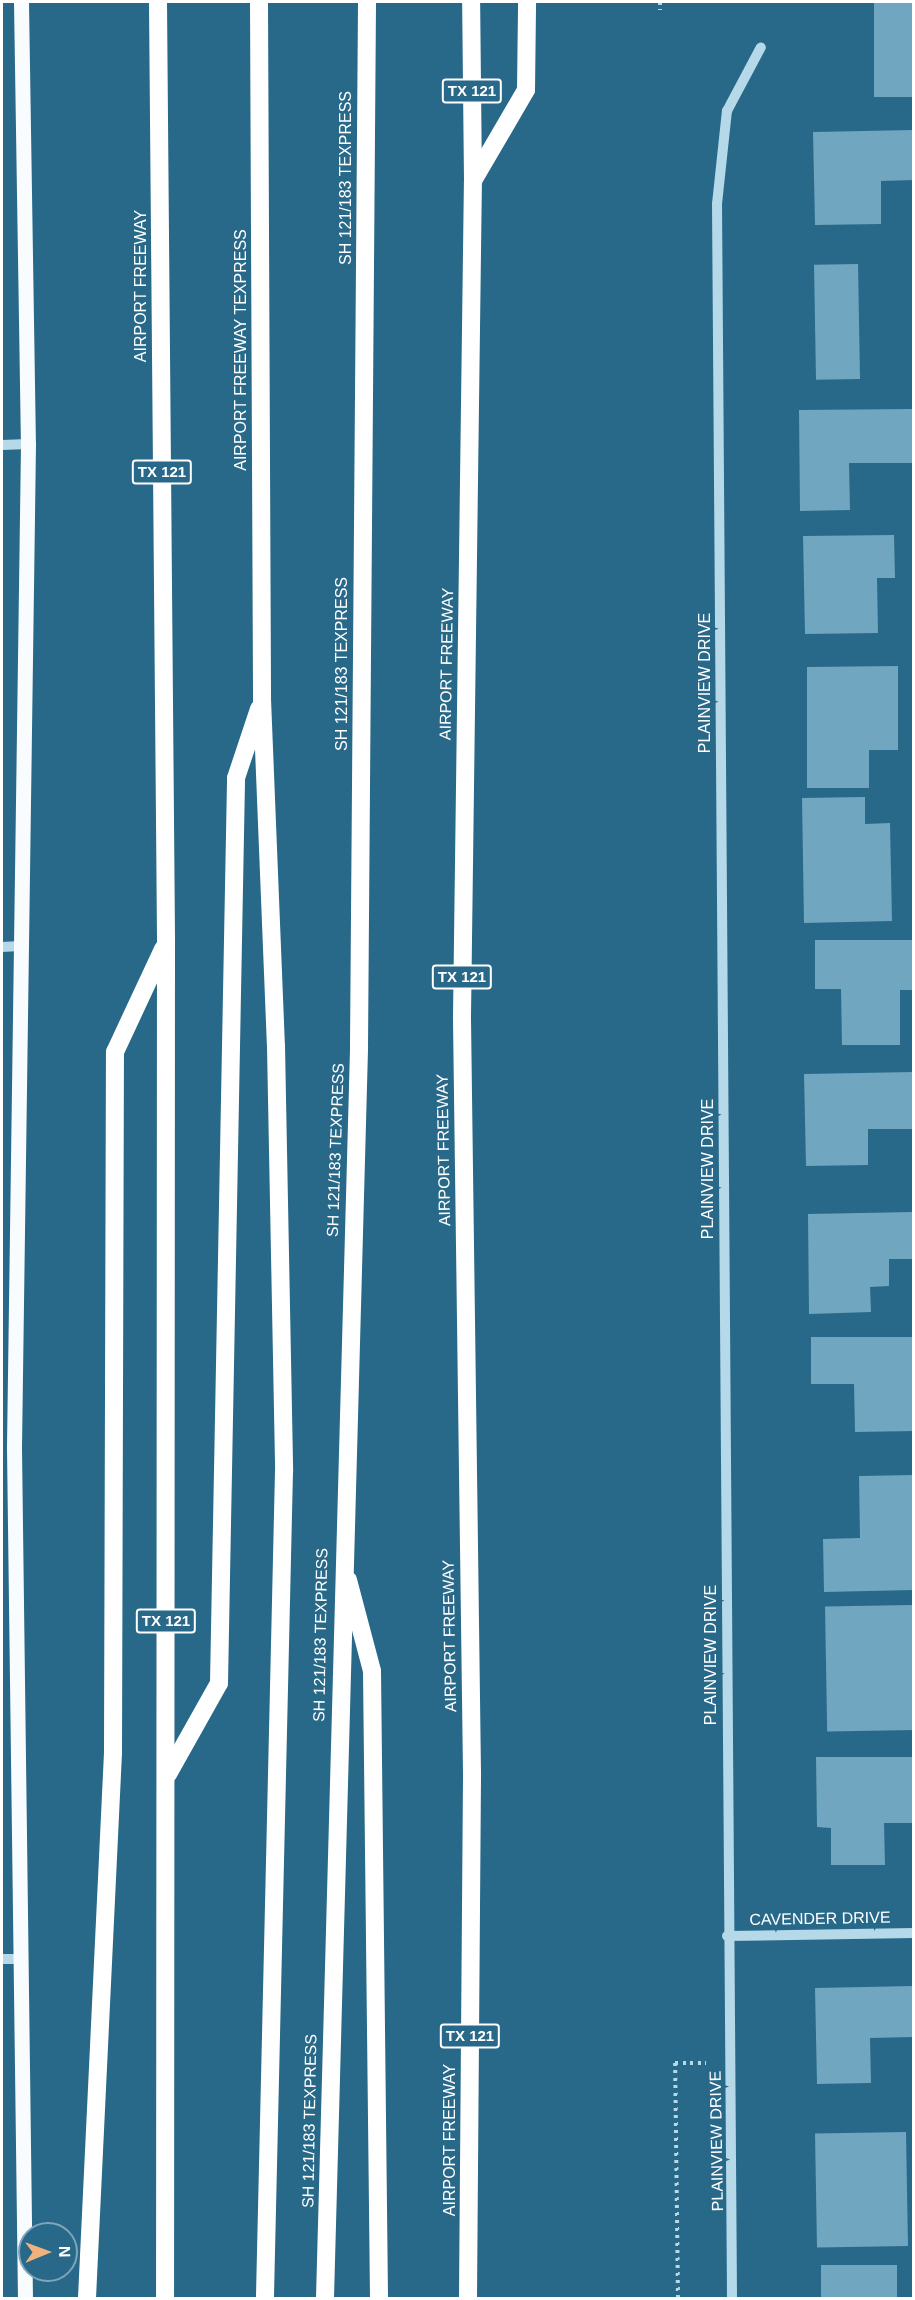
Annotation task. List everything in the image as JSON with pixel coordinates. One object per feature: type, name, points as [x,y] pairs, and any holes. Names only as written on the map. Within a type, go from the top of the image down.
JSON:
[{"type":"highway","name":"AIRPORT FREEWAY","points":[[158,2],[166,943],[165,2298]]},
{"type":"highway","name":"AIRPORT FREEWAY TEXPRESS","points":[[259,2],[262,699]]},
{"type":"highway","name":"SH 121/183 TEXPRESS","points":[[325,2298],[343,1558],[359,1046],[367,2]]},
{"type":"highway","name":"AIRPORT FREEWAY","points":[[468,2298],[472,1773],[462,1016],[473,181],[471,2]]},
{"type":"highway","points":[[473,181],[526,90],[527,2]]},
{"type":"highway","points":[[166,1776],[219,1683],[236,778],[262,699]]},
{"type":"highway","points":[[262,699],[276,1046],[284,1471],[265,2298]]},
{"type":"highway","points":[[87,2298],[113,1752],[115,1052],[166,943]]},
{"type":"highway","points":[[343,1558],[372,1671],[379,2298]]},
{"type":"main road","points":[[21,2],[28,444],[24,946],[8,1448],[25,2298]]},
{"type":"street","name":"PLAINVIEW DRIVE","points":[[732,2298],[727,1936],[717,204],[728,111],[761,47]]},
{"type":"street","points":[[2,445],[28,444]]},
{"type":"street","points":[[2,947],[24,946]]},
{"type":"street","name":"CAVENDER DRIVE","points":[[727,1936],[914,1933]]},
{"type":"street","points":[[2,1959],[19,1959]]},
{"type":"path","points":[[660,2],[660,10]]},
{"type":"path","points":[[678,2298],[675,2063],[711,2063]]},
{"type":"building","points":[[874,3],[914,3],[914,97],[874,97]]},
{"type":"building","points":[[914,130],[914,180],[881,181],[881,224],[815,225],[813,132]]},
{"type":"building","points":[[858,264],[860,379],[816,380],[814,265]]},
{"type":"building","points":[[914,409],[914,463],[849,463],[850,510],[800,511],[799,410]]},
{"type":"building","points":[[894,535],[895,578],[877,578],[878,633],[805,634],[803,536]]},
{"type":"building","points":[[898,666],[898,750],[869,750],[869,788],[807,788],[807,667]]},
{"type":"building","points":[[865,797],[865,824],[890,823],[892,921],[804,923],[802,798]]},
{"type":"building","points":[[815,940],[914,940],[914,990],[900,990],[900,1045],[842,1045],[841,989],[815,989]]},
{"type":"building","points":[[914,1072],[914,1129],[868,1129],[868,1165],[806,1166],[804,1074]]},
{"type":"building","points":[[914,1212],[914,1259],[889,1259],[889,1286],[870,1287],[871,1312],[809,1314],[808,1214]]},
{"type":"building","points":[[811,1337],[914,1337],[914,1431],[855,1432],[854,1384],[811,1384]]},
{"type":"building","points":[[914,1475],[914,1590],[824,1592],[823,1539],[860,1538],[859,1476]]},
{"type":"building","points":[[912,1605],[914,1730],[827,1731],[825,1607]]},
{"type":"building","points":[[816,1757],[914,1757],[914,1823],[884,1823],[885,1865],[831,1865],[831,1828],[817,1827]]},
{"type":"building","points":[[914,1986],[914,2037],[870,2038],[871,2083],[817,2084],[815,1988]]},
{"type":"building","points":[[906,2132],[908,2246],[817,2248],[815,2134]]},
{"type":"building","points":[[821,2265],[897,2265],[897,2298],[821,2298]]}]
